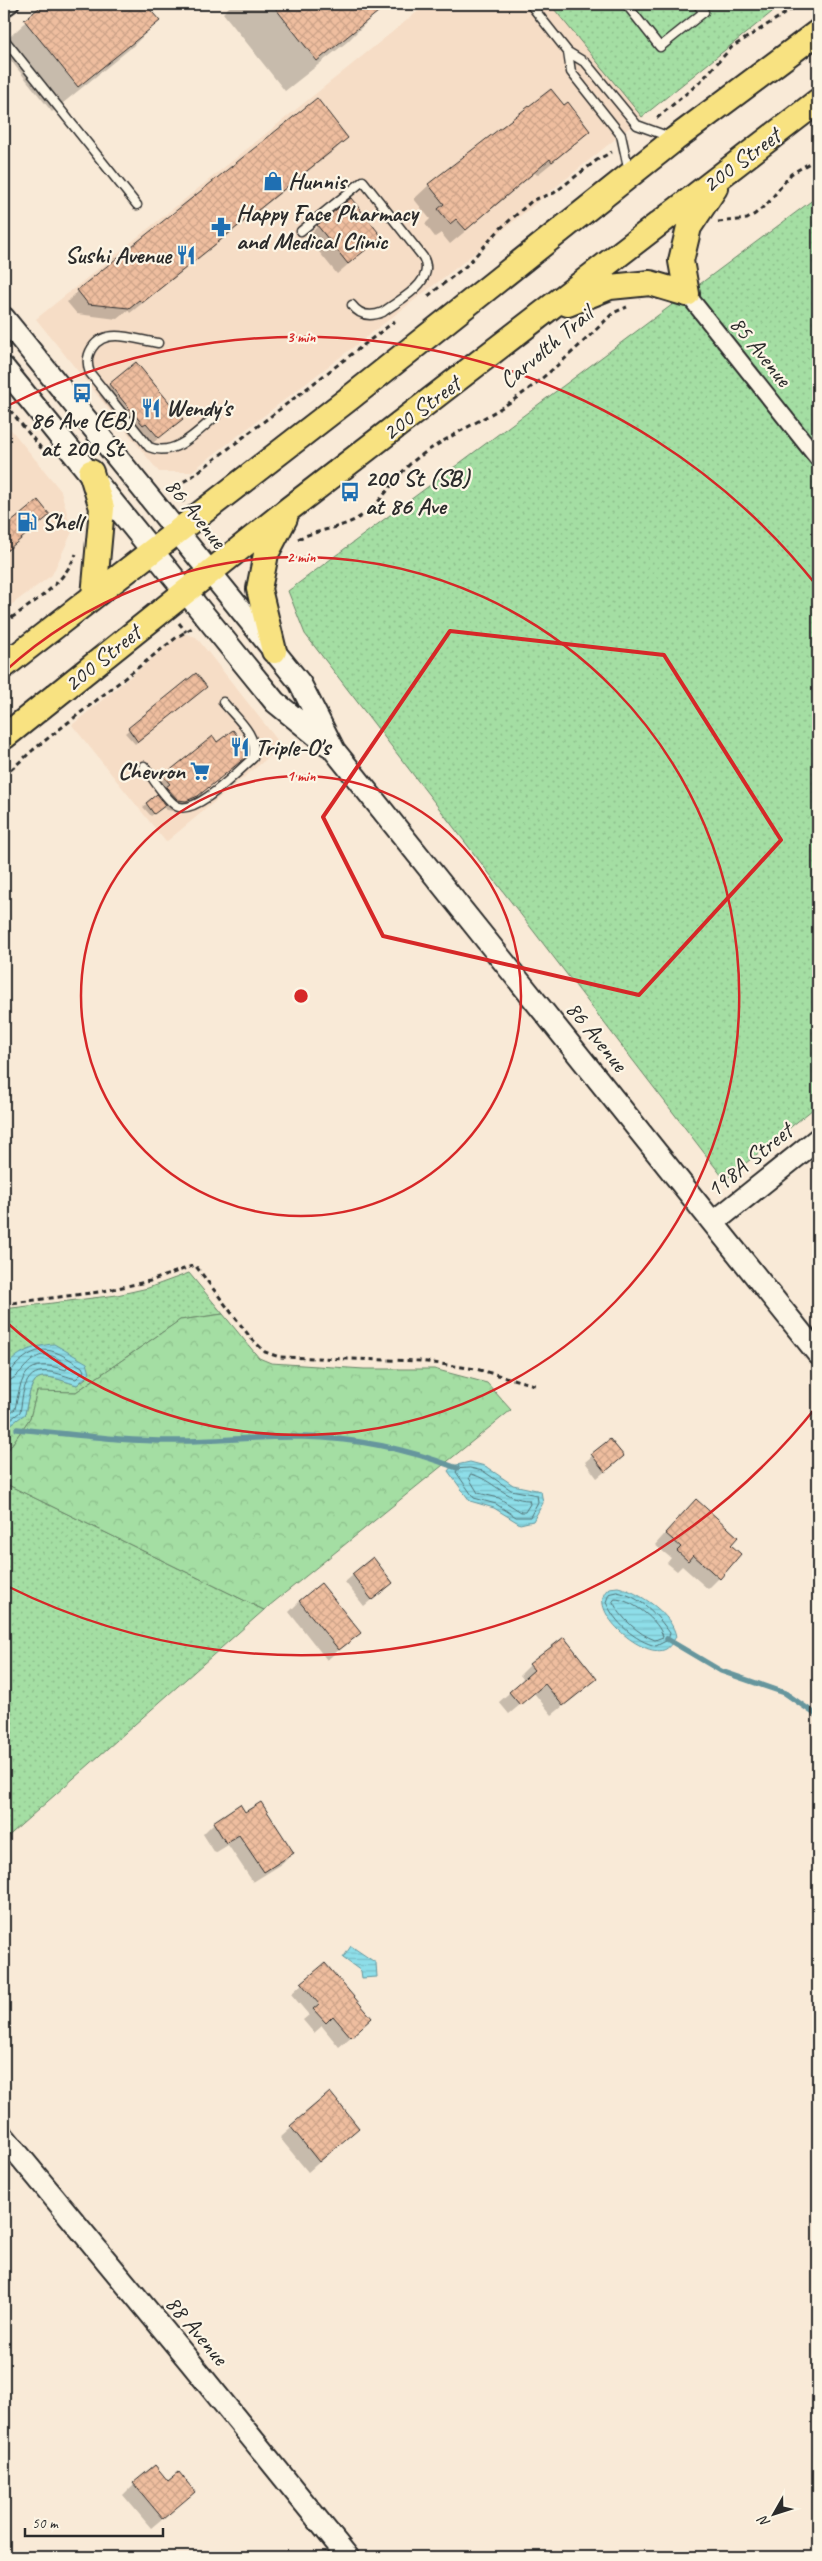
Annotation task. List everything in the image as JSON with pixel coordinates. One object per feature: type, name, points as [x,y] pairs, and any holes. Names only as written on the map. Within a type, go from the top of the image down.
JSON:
[{"type":"main road","points":[[4,666],[15,648],[94,596],[351,397],[676,139],[818,32]]},
{"type":"main road","name":"200 Street","points":[[4,737],[290,509],[818,101]]},
{"type":"main road","points":[[544,314],[610,287],[650,283],[686,294],[681,261],[689,226],[726,171]]},
{"type":"main road","points":[[90,472],[102,508],[94,596]]},
{"type":"main road","points":[[274,651],[259,589],[266,554],[290,509]]},
{"type":"street","points":[[4,9],[11,4]]},
{"type":"street","name":"85 Avenue","points":[[686,294],[818,459]]},
{"type":"street","name":"86 Avenue","points":[[4,318],[219,565],[274,651],[300,683],[334,750],[818,1354]]},
{"type":"street","name":"86 Avenue","points":[[4,368],[275,702],[334,750]]},
{"type":"street","name":"198A Street","points":[[713,1223],[818,1139]]},
{"type":"street","name":"88 Avenue","points":[[8,2150],[191,2363],[348,2557]]},
{"type":"lane","points":[[530,4],[568,52],[586,63],[637,125],[676,139]]},
{"type":"lane","points":[[626,4],[660,47],[704,12],[697,4]]},
{"type":"lane","points":[[4,38],[137,205]]},
{"type":"lane","points":[[568,52],[571,72],[621,135],[630,175]]},
{"type":"lane","points":[[301,231],[363,181],[423,257],[427,267],[424,280],[383,312],[375,315],[362,314],[352,305]]},
{"type":"lane","points":[[158,343],[115,336],[104,339],[92,347],[87,356],[87,365],[90,373],[149,446],[157,450],[179,445],[216,416]]},
{"type":"lane","points":[[144,766],[176,806],[185,809],[206,798],[253,758],[256,748],[253,738],[223,702]]},
{"type":"path","points":[[714,225],[731,219],[747,219],[755,214],[768,203],[791,174],[818,158]]},
{"type":"path","name":"Carvolth Trail","points":[[296,540],[316,530],[342,526],[359,518],[376,505],[415,460],[460,429],[526,391],[613,313],[632,305]]},
{"type":"path","points":[[4,403],[51,460]]},
{"type":"path","points":[[172,487],[186,525],[219,565]]},
{"type":"path","points":[[4,776],[33,750],[176,637],[186,632],[166,607]]},
{"type":"path","points":[[4,1304],[99,1292],[150,1281],[195,1265],[250,1337],[264,1352],[279,1357],[420,1361],[476,1369],[538,1386]]},
{"type":"highlighted area","points":[[450,631],[664,655],[781,840],[639,995],[383,936],[323,817]]},
{"type":"shaded area","points":[[427,4],[782,4],[456,268],[191,472],[159,472],[36,319]]},
{"type":"shaded area","points":[[4,421],[61,491],[72,532],[52,575],[4,610]]},
{"type":"shaded area","points":[[183,633],[196,637],[282,746],[166,842],[72,725]]},
{"type":"green space","points":[[550,4],[782,4],[642,117]]},
{"type":"green space","points":[[818,196],[818,1105],[725,1180],[305,634],[288,591]]},
{"type":"green space","points":[[189,1273],[223,1314],[180,1320],[76,1392],[37,1392],[30,1418],[4,1456],[4,1416],[6,1422],[25,1414],[34,1382],[39,1378],[45,1377],[77,1385],[86,1378],[10,1364],[4,1375],[4,1309],[117,1295],[148,1288]]},
{"type":"green space","points":[[223,1314],[259,1358],[271,1363],[364,1369],[434,1369],[487,1383],[511,1410],[264,1610],[4,1483],[4,1456],[30,1418],[37,1391],[76,1392],[180,1320]]},
{"type":"green space","points":[[4,1483],[264,1610],[4,1840]]},
{"type":"water","points":[[54,1344],[87,1363],[90,1373],[77,1385],[53,1378],[39,1378],[34,1382],[31,1389],[25,1414],[10,1425],[6,1422],[4,1416],[3,1385],[6,1368],[16,1356],[23,1352],[39,1346]]},
{"type":"water","points":[[470,1462],[485,1466],[513,1485],[541,1491],[543,1503],[533,1521],[520,1524],[494,1508],[470,1501],[448,1471],[452,1466]]},
{"type":"water","points":[[618,1587],[645,1599],[669,1620],[674,1628],[676,1637],[666,1649],[656,1651],[644,1647],[631,1640],[610,1619],[604,1608],[603,1597],[609,1588]]},
{"type":"water","points":[[351,1946],[376,1963],[377,1977],[362,1978],[361,1971],[343,1958]]},
{"type":"building","points":[[44,4],[145,4],[160,21],[78,87],[24,20]]},
{"type":"building","points":[[272,4],[388,4],[317,61]]},
{"type":"building","points":[[551,89],[564,105],[568,102],[590,131],[552,162],[550,159],[466,230],[456,219],[450,224],[438,209],[444,204],[428,184]]},
{"type":"building","points":[[317,98],[348,138],[142,303],[139,300],[129,308],[88,304],[77,290]]},
{"type":"building","points":[[351,198],[382,237],[348,264],[317,225]]},
{"type":"building","name":"Wendy's","points":[[136,362],[183,419],[159,438],[146,423],[143,425],[109,384]]},
{"type":"building","name":"Shell","points":[[38,500],[50,515],[4,553],[4,528]]},
{"type":"building","name":"Chevron","points":[[196,673],[207,687],[138,742],[128,728]]},
{"type":"building","name":"Chevron","points":[[233,730],[248,749],[245,758],[198,796],[186,801],[178,800],[166,787],[170,784],[163,776],[213,736],[217,742]]},
{"type":"building","points":[[157,794],[166,805],[154,814],[146,803]]},
{"type":"building","points":[[610,1439],[624,1456],[605,1472],[591,1454]]},
{"type":"building","points":[[696,1499],[738,1537],[731,1545],[741,1554],[720,1579],[693,1555],[688,1561],[677,1551],[681,1547],[665,1533]]},
{"type":"building","points":[[373,1557],[393,1583],[372,1600],[352,1574]]},
{"type":"building","points":[[321,1583],[361,1633],[339,1650],[299,1601]]},
{"type":"building","points":[[564,1637],[597,1679],[563,1706],[545,1684],[520,1705],[509,1692],[534,1670],[529,1664]]},
{"type":"building","points":[[261,1802],[294,1853],[264,1872],[239,1835],[226,1843],[213,1822],[240,1804],[245,1812]]},
{"type":"building","points":[[325,1963],[372,2018],[351,2037],[333,2016],[326,2023],[313,2009],[319,2004],[301,1983]]},
{"type":"building","points":[[330,2092],[359,2128],[319,2162],[290,2126]]},
{"type":"building","points":[[155,2465],[168,2481],[179,2472],[195,2492],[163,2519],[133,2483]]},
{"type":"waterway","points":[[17,1429],[160,1441],[287,1437],[322,1438],[361,1442],[400,1450],[457,1468]]},
{"type":"waterway","points":[[667,1639],[721,1671],[785,1693],[818,1716]]},
{"type":"place","name":"Hunnis","points":[[273,181]]},
{"type":"place","name":"Happy Face Pharmacy and Medical Clinic","points":[[221,227]]},
{"type":"place","name":"Sushi Avenue","points":[[186,255]]},
{"type":"place","name":"86 Ave (EB) at 200 St","points":[[82,393]]},
{"type":"place","name":"Wendy's","points":[[151,408]]},
{"type":"place","name":"200 St (SB) at 86 Ave","points":[[350,492]]},
{"type":"place","name":"Shell","points":[[27,522]]},
{"type":"place","name":"Triple-O's","points":[[240,747]]},
{"type":"place","name":"Chevron","points":[[200,771]]}]
